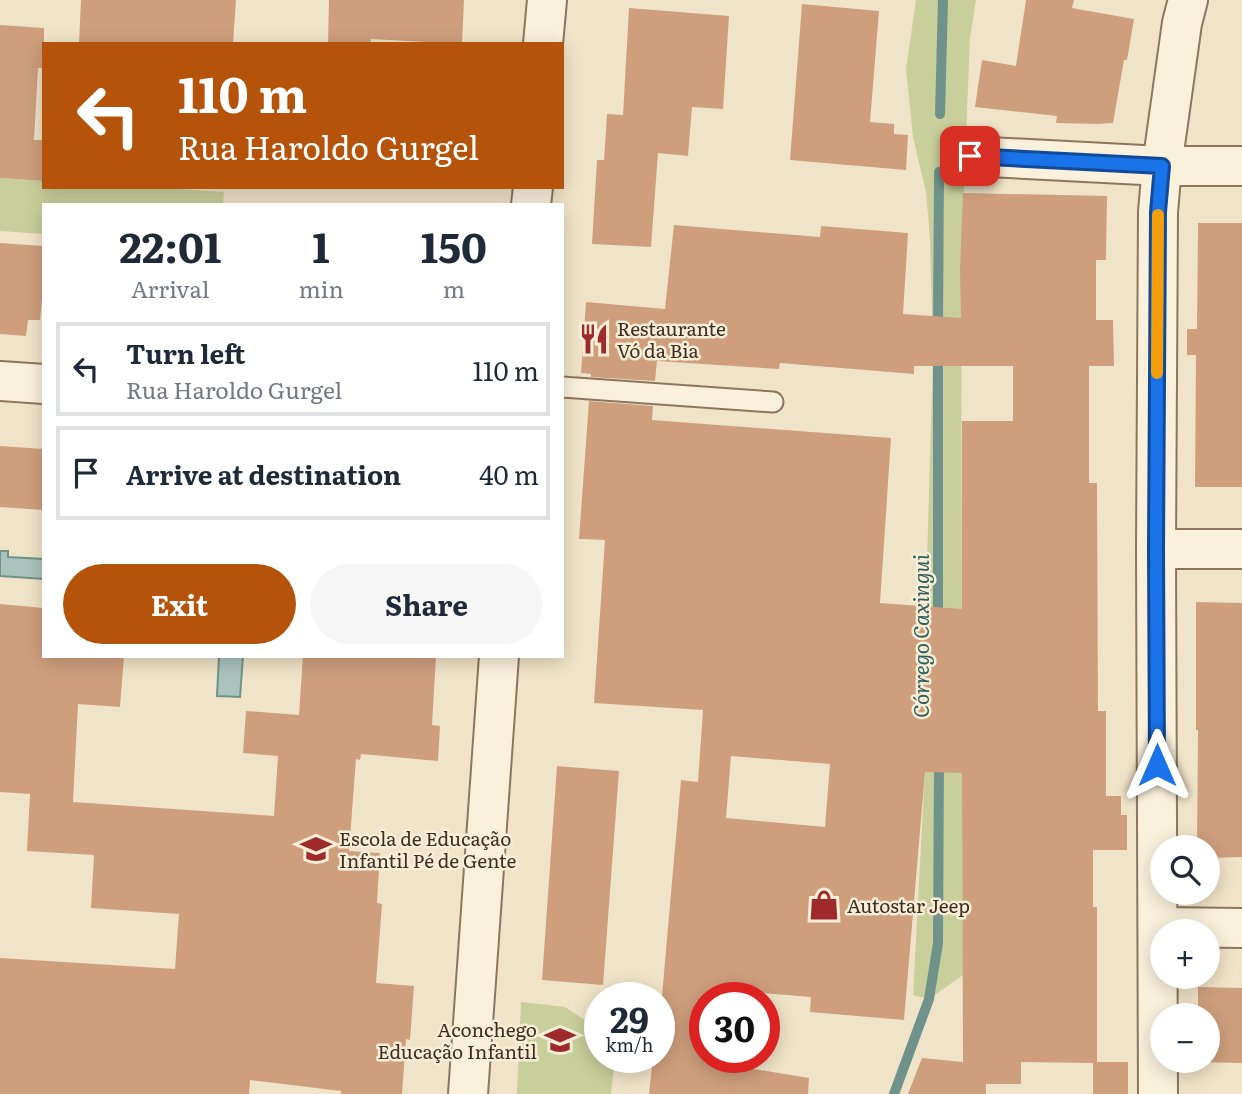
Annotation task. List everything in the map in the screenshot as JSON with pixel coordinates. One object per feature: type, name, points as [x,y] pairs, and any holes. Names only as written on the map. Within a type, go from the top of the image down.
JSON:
[{"type":"street","points":[[543,42],[547,0]]},
{"type":"street","points":[[1158,919],[1158,212],[1182,23],[1188,0]]},
{"type":"street","points":[[970,156],[1162,166],[1242,166]]},
{"type":"street","points":[[0,381],[42,384]]},
{"type":"street","points":[[1156,549],[1242,549]]},
{"type":"street","points":[[468,1094],[499,658]]},
{"type":"street","points":[[1220,927],[1242,928]]},
{"type":"street","points":[[1158,989],[1158,1094]]},
{"type":"lane","points":[[564,387],[773,402]]},
{"type":"green space","points":[[916,0],[976,0],[970,38],[961,259],[963,975],[929,999],[913,995],[925,770],[924,666],[933,354],[926,192],[913,137],[906,69]]},
{"type":"green space","points":[[0,178],[42,181],[42,189],[177,189],[224,192],[223,203],[42,203],[42,234],[0,231]]},
{"type":"green space","points":[[521,1002],[565,1007],[584,1019],[584,1073],[613,1073],[611,1094],[517,1094]]},
{"type":"water","points":[[0,551],[8,551],[8,557],[42,559],[42,579],[0,576]]},
{"type":"water","points":[[219,658],[243,658],[240,697],[217,696]]},
{"type":"building","points":[[81,0],[236,0],[233,42],[79,42]]},
{"type":"building","points":[[329,0],[464,0],[462,42],[371,39],[371,42],[328,42]]},
{"type":"building","points":[[1026,0],[1074,0],[1072,8],[1134,19],[1113,123],[1056,123],[1057,116],[975,107],[982,60],[1016,66]]},
{"type":"building","points":[[802,4],[879,11],[870,122],[894,124],[894,134],[908,135],[906,170],[790,160]]},
{"type":"building","points":[[629,8],[729,16],[723,109],[692,107],[688,156],[658,153],[651,247],[592,244],[597,160],[604,160],[607,114],[623,115]]},
{"type":"building","points":[[0,25],[44,28],[42,68],[38,68],[34,140],[42,140],[42,181],[0,178]]},
{"type":"building","points":[[963,193],[1107,196],[1106,260],[1096,260],[1096,320],[1113,320],[1114,366],[1089,366],[1089,483],[1097,483],[1098,711],[1106,711],[1106,796],[1121,796],[1121,815],[1127,815],[1127,850],[1093,850],[1093,907],[1097,907],[1097,1062],[1128,1062],[1128,1094],[1093,1094],[1093,1063],[1021,1062],[1021,1084],[986,1084],[986,1094],[908,1094],[922,1058],[963,1062],[962,773],[925,772],[904,1020],[810,1012],[811,997],[780,995],[780,982],[689,982],[689,1073],[778,1073],[809,1078],[808,1094],[649,1094],[651,1073],[675,1073],[675,982],[663,982],[681,780],[698,782],[703,710],[594,703],[605,540],[579,539],[589,401],[653,406],[652,420],[891,438],[880,603],[962,609],[962,421],[1013,421],[1013,366],[914,366],[914,374],[780,363],[779,369],[657,361],[655,381],[591,377],[591,374],[581,373],[586,302],[665,309],[674,225],[820,237],[821,226],[908,233],[903,314],[961,318]],"holes":[[[731,756],[830,764],[825,827],[726,818]]]},
{"type":"building","points":[[1198,223],[1242,223],[1242,487],[1195,487],[1196,355],[1187,355],[1187,329],[1197,329]]},
{"type":"building","points":[[0,243],[42,246],[40,320],[28,320],[26,336],[0,334]]},
{"type":"building","points":[[0,446],[42,449],[42,510],[0,507]]},
{"type":"building","points":[[1196,602],[1242,603],[1242,857],[1220,858],[1220,835],[1197,835]]},
{"type":"building","points":[[0,604],[42,608],[42,658],[124,658],[120,707],[78,704],[73,802],[274,816],[278,756],[243,753],[246,711],[299,715],[303,658],[436,658],[432,725],[440,726],[438,761],[361,754],[360,760],[356,759],[349,851],[380,853],[377,903],[382,904],[376,983],[414,986],[402,1094],[341,1094],[341,1091],[250,1080],[249,1094],[0,1094],[0,958],[175,969],[179,914],[91,908],[94,855],[27,851],[30,794],[0,792]]},
{"type":"building","points":[[557,766],[619,771],[603,982],[542,980]]},
{"type":"building","points":[[1242,988],[1242,1063],[1220,1063],[1220,1003],[1198,1003],[1198,989]]},
{"type":"waterway","name":"Córrego Caxingui","points":[[940,114],[943,0]]},
{"type":"waterway","name":"Córrego Caxingui","points":[[938,328],[939,172]]},
{"type":"waterway","name":"Córrego Caxingui","points":[[938,355],[938,619]]},
{"type":"waterway","name":"Córrego Caxingui","points":[[894,1094],[929,999],[938,943],[939,761]]},
{"type":"slow traffic","points":[[1157,373],[1158,215]]},
{"type":"place","name":"Restaurante Vó da Bia","points":[[594,339]]},
{"type":"place","name":"Escola de Educação Infantil Pé de Gente","points":[[316,849]]},
{"type":"place","name":"Autostar Jeep","points":[[824,905]]},
{"type":"place","name":"Aconchego Educação Infantil","points":[[560,1040]]},
{"type":"route","points":[[970,156],[1162,166],[1158,212],[1157,765]]}]
